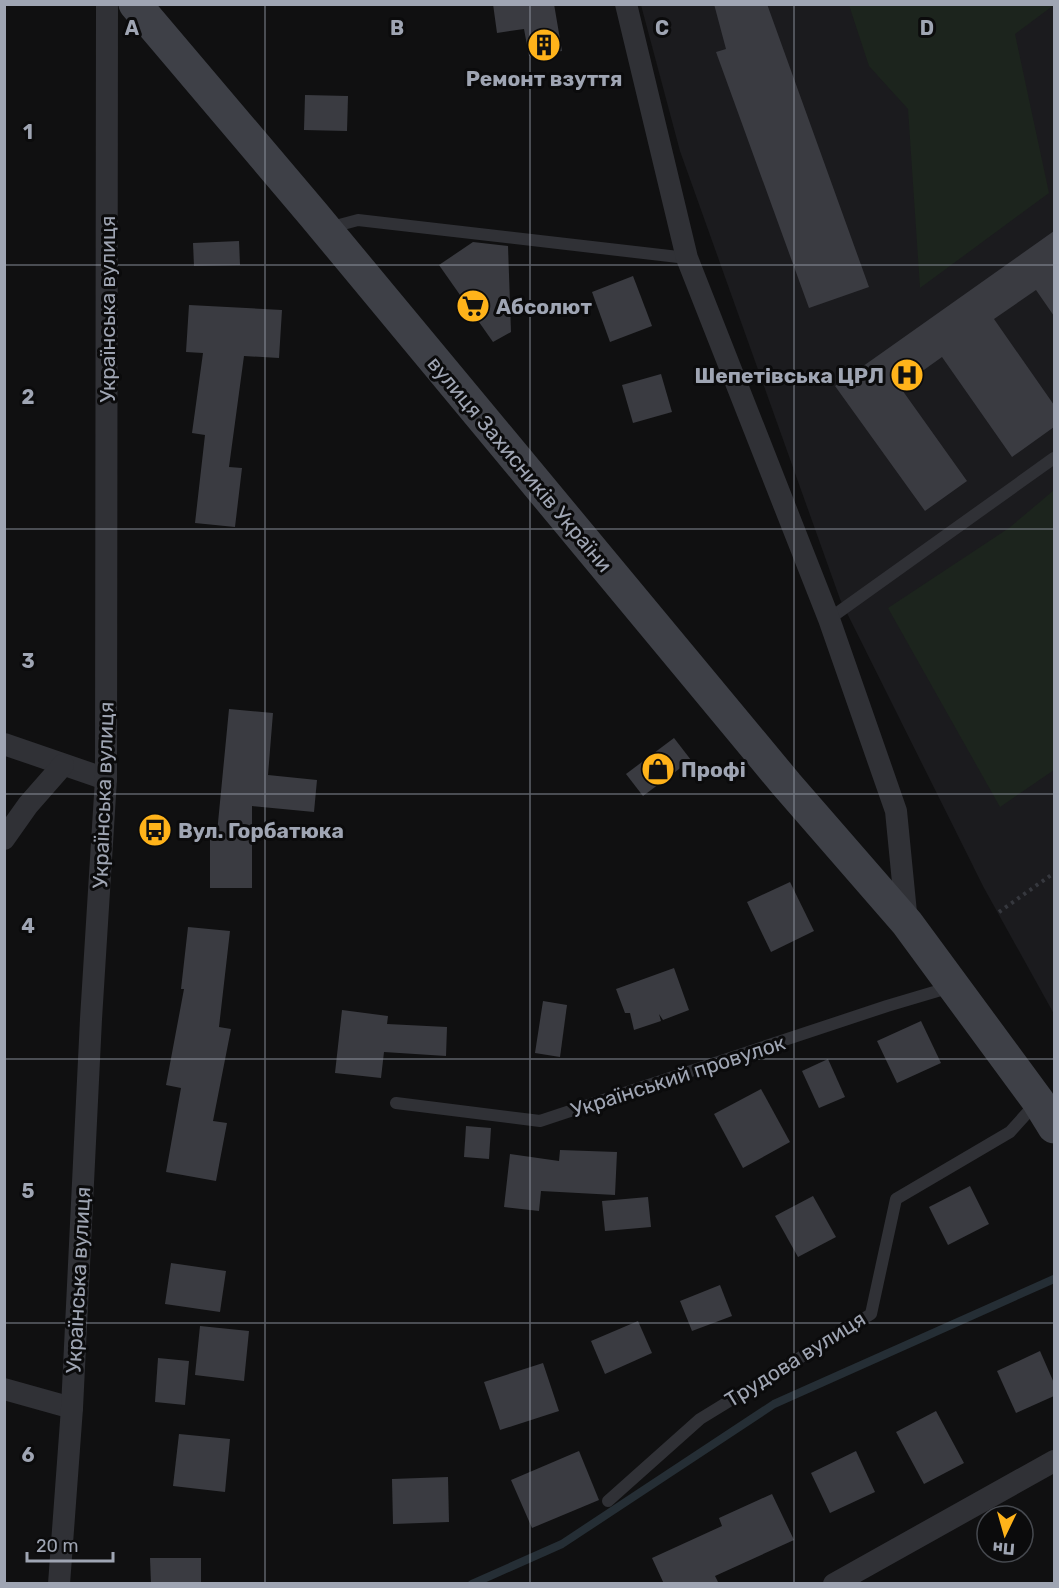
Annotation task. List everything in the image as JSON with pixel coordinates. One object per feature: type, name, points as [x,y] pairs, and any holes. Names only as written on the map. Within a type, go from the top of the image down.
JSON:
[{"type":"main road","name":"вулиця Захисників України","points":[[135,4],[787,785],[907,923],[1046,1114]]},
{"type":"street","name":"Українська вулиця","points":[[59,1584],[72,1408],[91,1019],[106,780],[106,4]]},
{"type":"street","points":[[626,4],[687,258],[830,619],[896,811],[907,923]]},
{"type":"street","points":[[4,744],[106,780]]},
{"type":"street","name":"Українська вулиця","points":[[4,839],[28,805],[63,765]]},
{"type":"street","points":[[4,1389],[72,1408]]},
{"type":"street","points":[[834,1584],[1054,1461]]},
{"type":"lane","points":[[325,229],[358,220],[687,258]]},
{"type":"lane","points":[[830,619],[1054,458]]},
{"type":"lane","name":"Український провулок","points":[[396,1103],[540,1121],[954,986]]},
{"type":"lane","name":"Трудова вулиця","points":[[608,1501],[699,1419],[871,1314],[896,1199],[1010,1132],[1046,1114]]},
{"type":"path","points":[[999,912],[1054,873]]},
{"type":"shaded area","name":"Шепетівська ЦРЛ","points":[[641,5],[1054,5],[1054,1014],[984,888],[840,599],[680,151]]},
{"type":"shaded area","points":[[849,5],[1054,5],[1015,34],[1049,193],[920,288],[908,109],[869,66]]},
{"type":"shaded area","points":[[1054,490],[1054,770],[1000,807],[888,608],[1009,528]]},
{"type":"building","points":[[493,4],[554,4],[562,51],[529,56],[524,29],[497,33]]},
{"type":"building","points":[[714,4],[767,4],[869,287],[809,308],[716,52],[726,49]]},
{"type":"building","points":[[305,95],[348,96],[347,131],[304,130]]},
{"type":"building","points":[[1054,231],[1054,316],[1036,290],[994,319],[1054,405],[1054,427],[1012,457],[942,357],[900,387],[967,481],[925,511],[835,386]]},
{"type":"building","points":[[239,241],[240,265],[194,266],[193,243]]},
{"type":"building","points":[[473,242],[508,246],[511,332],[493,342],[439,265]]},
{"type":"building","points":[[633,276],[652,326],[610,342],[592,292]]},
{"type":"building","points":[[189,305],[282,310],[279,358],[244,356],[229,467],[242,468],[235,527],[195,523],[205,435],[192,433],[203,353],[186,352]]},
{"type":"building","points":[[661,374],[672,412],[633,423],[622,385]]},
{"type":"building","points":[[229,709],[273,713],[268,775],[317,780],[314,812],[252,806],[252,888],[210,888],[210,833],[217,833]]},
{"type":"building","points":[[674,738],[691,760],[643,796],[626,774]]},
{"type":"building","points":[[790,882],[814,931],[771,952],[747,902]]},
{"type":"building","points":[[188,927],[230,931],[219,1027],[231,1029],[213,1121],[227,1123],[216,1181],[166,1172],[181,1088],[166,1085],[184,989],[181,989]]},
{"type":"building","points":[[674,968],[689,1010],[663,1020],[659,1014],[661,1021],[634,1030],[630,1013],[625,1013],[616,989]]},
{"type":"building","points":[[543,1001],[567,1005],[560,1057],[535,1053]]},
{"type":"building","points":[[342,1010],[388,1016],[387,1024],[447,1027],[446,1056],[384,1052],[381,1078],[335,1073]]},
{"type":"building","points":[[921,1021],[941,1063],[897,1083],[877,1041]]},
{"type":"building","points":[[828,1059],[845,1097],[819,1108],[802,1071]]},
{"type":"building","points":[[761,1089],[790,1142],[743,1168],[714,1114]]},
{"type":"building","points":[[466,1126],[491,1128],[489,1159],[464,1157]]},
{"type":"building","points":[[560,1150],[617,1152],[615,1195],[541,1191],[539,1211],[504,1207],[510,1154],[559,1161]]},
{"type":"building","points":[[970,1186],[989,1224],[948,1245],[929,1207]]},
{"type":"building","points":[[813,1196],[836,1237],[798,1257],[775,1216]]},
{"type":"building","points":[[648,1197],[651,1227],[605,1231],[602,1201]]},
{"type":"building","points":[[171,1263],[226,1271],[220,1312],[165,1304]]},
{"type":"building","points":[[720,1285],[732,1316],[692,1331],[680,1301]]},
{"type":"building","points":[[638,1321],[652,1353],[605,1374],[591,1341]]},
{"type":"building","points":[[200,1326],[249,1331],[244,1381],[195,1375]]},
{"type":"building","points":[[1040,1351],[1054,1383],[1054,1396],[1016,1413],[997,1371]]},
{"type":"building","points":[[158,1358],[189,1361],[185,1405],[155,1402]]},
{"type":"building","points":[[543,1363],[559,1411],[500,1430],[484,1382]]},
{"type":"building","points":[[936,1411],[964,1463],[924,1484],[896,1432]]},
{"type":"building","points":[[179,1434],[230,1439],[225,1492],[173,1486]]},
{"type":"building","points":[[579,1451],[599,1500],[532,1528],[511,1480]]},
{"type":"building","points":[[856,1451],[875,1492],[830,1513],[811,1473]]},
{"type":"building","points":[[448,1477],[449,1522],[393,1524],[392,1479]]},
{"type":"building","points":[[772,1494],[794,1540],[715,1576],[719,1584],[664,1584],[652,1558],[722,1526],[719,1518]]},
{"type":"building","points":[[150,1558],[201,1558],[201,1584],[151,1584]]},
{"type":"waterway","points":[[472,1584],[562,1544],[774,1404],[1054,1279]]},
{"type":"place","name":"Ремонт взуття","points":[[544,45]]},
{"type":"place","name":"Абсолют","points":[[473,306]]},
{"type":"place","name":"Шепетівська ЦРЛ","points":[[907,375]]},
{"type":"place","name":"Профі","points":[[658,769]]},
{"type":"place","name":"Вул. Горбатюка","points":[[155,830]]}]
